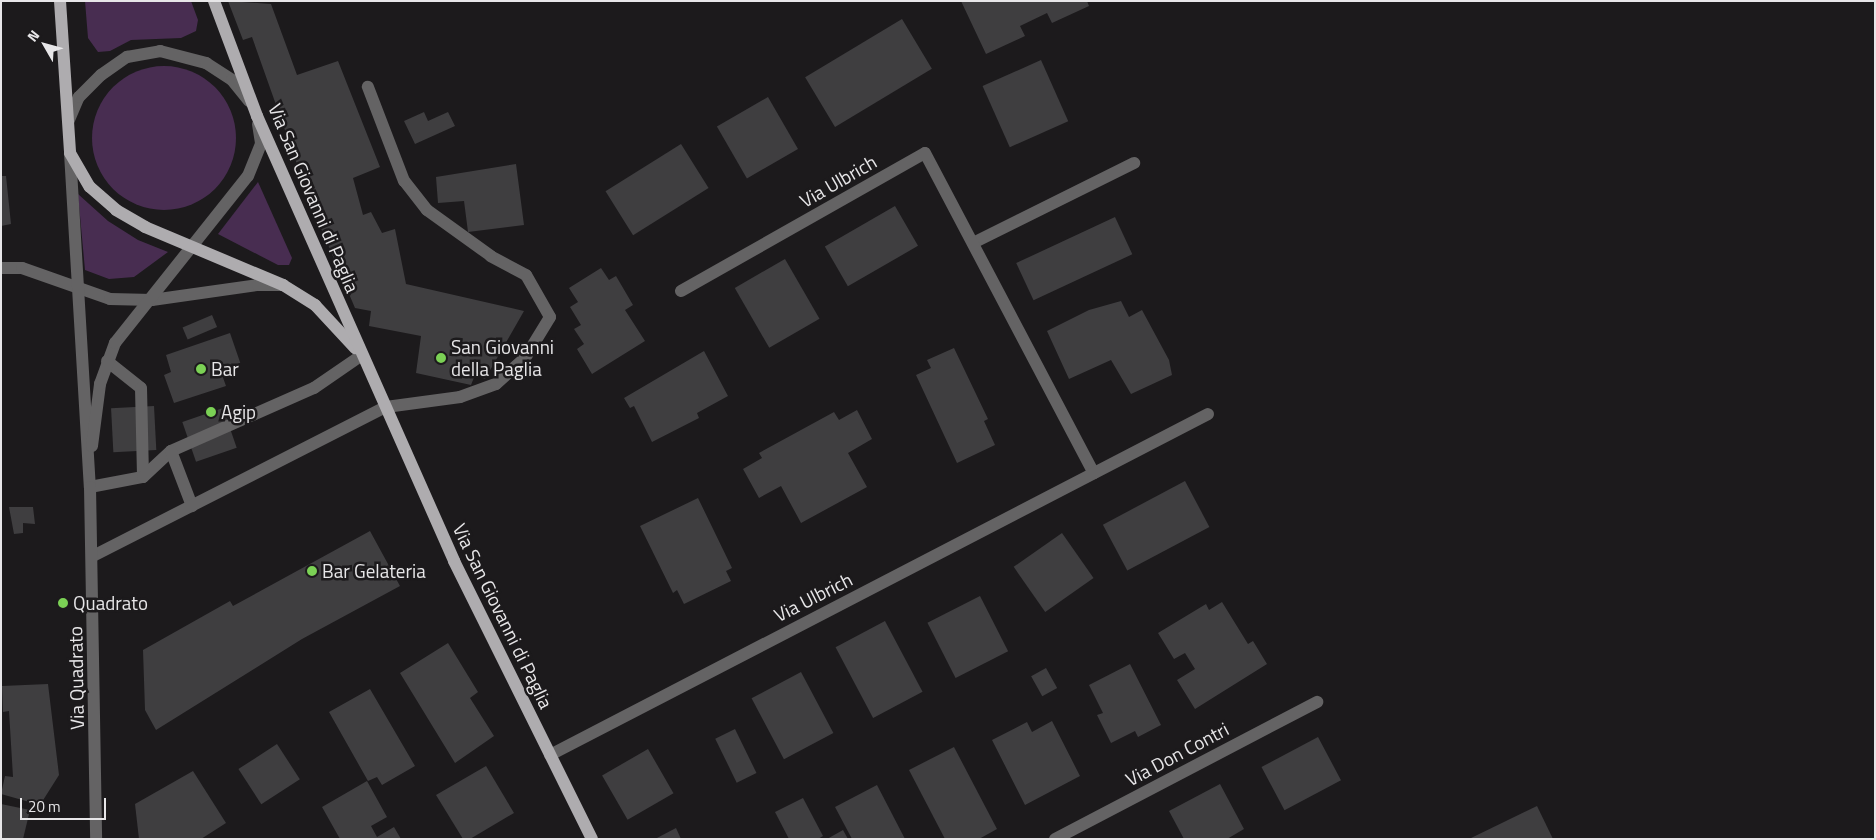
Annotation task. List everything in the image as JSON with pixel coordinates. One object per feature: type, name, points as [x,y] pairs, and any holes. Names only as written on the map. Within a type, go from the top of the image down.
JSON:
[{"type":"main road","name":"Via San Giovanni di Paglia","points":[[214,1],[257,116],[454,561],[592,839]]},
{"type":"main road","points":[[59,4],[70,153],[90,187],[116,210],[283,286],[315,305],[362,356]]},
{"type":"street","points":[[69,120],[79,97],[101,75],[127,57],[160,50],[190,57],[221,72],[242,90],[257,116],[261,143],[257,161],[194,247],[115,343],[100,384],[97,426],[89,458]]},
{"type":"street","points":[[93,556],[386,407],[460,397],[496,384],[525,358],[550,317],[526,275],[491,256],[427,210],[404,181],[368,87]]},
{"type":"street","name":"Via Quadrato","points":[[70,153],[80,289],[93,556],[96,839]]},
{"type":"street","name":"Via Ulbrich","points":[[681,292],[925,153],[1094,473]]},
{"type":"street","points":[[973,243],[1134,163]]},
{"type":"street","points":[[1,268],[22,268],[110,298],[152,300],[258,285],[283,286]]},
{"type":"street","points":[[90,486],[143,477],[171,451],[314,388],[362,356]]},
{"type":"street","points":[[107,361],[141,388],[143,477]]},
{"type":"street","name":"Via Ulbrich","points":[[550,755],[1208,414]]},
{"type":"street","points":[[171,451],[192,506]]},
{"type":"street","name":"Via Don Contri","points":[[1055,839],[1316,702]]},
{"type":"shaded area","points":[[85,1],[191,1],[198,20],[196,31],[181,38],[131,40],[110,51],[98,52],[88,38]]},
{"type":"shaded area","points":[[164,66],[178,67],[192,72],[204,78],[215,87],[224,98],[230,110],[235,124],[235,152],[230,166],[224,178],[215,189],[204,198],[192,204],[178,209],[164,210],[150,209],[136,204],[124,198],[113,189],[104,178],[98,166],[93,152],[92,138],[93,124],[98,110],[104,98],[113,87],[124,78],[136,72],[150,67]]},
{"type":"shaded area","points":[[258,182],[292,258],[289,265],[278,265],[218,234]]},
{"type":"shaded area","points":[[78,194],[108,221],[138,240],[168,252],[134,277],[109,279],[85,270]]},
{"type":"building","points":[[228,1],[271,4],[297,75],[338,61],[380,167],[353,178],[363,215],[371,212],[382,233],[395,229],[406,284],[524,311],[485,379],[475,375],[471,385],[416,373],[421,336],[369,326],[371,311],[355,308],[314,212],[252,37],[243,40]]},
{"type":"building","points":[[961,1],[1087,1],[1089,6],[1052,23],[1047,13],[1020,26],[1025,36],[986,54]]},
{"type":"building","points":[[902,19],[932,69],[835,127],[805,77]]},
{"type":"building","points":[[1041,60],[1068,121],[1010,147],[983,86]]},
{"type":"building","points":[[768,97],[798,149],[747,178],[717,126]]},
{"type":"building","points":[[424,112],[428,121],[448,112],[455,126],[415,144],[404,121]]},
{"type":"building","points":[[681,144],[709,188],[633,235],[606,191]]},
{"type":"building","points":[[516,164],[524,225],[468,232],[464,201],[438,203],[436,177]]},
{"type":"building","points":[[1,176],[6,176],[11,224],[1,226]]},
{"type":"building","points":[[895,206],[918,246],[848,286],[825,246]]},
{"type":"building","points":[[1115,217],[1132,254],[1034,300],[1016,263]]},
{"type":"building","points":[[785,259],[820,319],[769,348],[735,288]]},
{"type":"building","points":[[601,268],[609,280],[616,276],[633,305],[625,310],[645,341],[592,374],[577,349],[584,344],[574,329],[581,325],[570,307],[578,302],[569,288]]},
{"type":"building","points":[[1121,301],[1129,317],[1142,310],[1169,360],[1172,375],[1131,394],[1111,360],[1069,379],[1047,331],[1089,310]]},
{"type":"building","points":[[212,315],[217,327],[188,339],[183,328]]},
{"type":"building","name":"Bar","points":[[230,333],[241,365],[221,372],[226,386],[174,403],[164,375],[171,372],[166,355]]},
{"type":"building","points":[[954,348],[988,419],[984,421],[995,445],[957,463],[916,375],[931,368],[927,360]]},
{"type":"building","points":[[704,351],[728,396],[697,413],[699,418],[652,442],[634,406],[630,408],[624,398]]},
{"type":"building","points":[[154,406],[156,450],[113,452],[111,408]]},
{"type":"building","points":[[223,408],[237,448],[196,462],[182,422]]},
{"type":"building","points":[[857,410],[872,439],[848,453],[867,487],[801,523],[781,486],[759,498],[743,469],[762,458],[759,453],[834,412],[839,420]]},
{"type":"building","points":[[1185,481],[1209,527],[1127,571],[1103,525]]},
{"type":"building","points":[[698,498],[732,568],[726,571],[731,581],[684,604],[677,590],[673,593],[640,526]]},
{"type":"building","points":[[9,507],[33,507],[35,524],[23,523],[23,533],[14,534]]},
{"type":"building","points":[[370,531],[400,586],[302,639],[156,730],[145,710],[143,650],[230,601],[233,606]]},
{"type":"building","points":[[1062,533],[1094,578],[1045,612],[1014,567]]},
{"type":"building","points":[[980,596],[1008,651],[956,678],[927,623]]},
{"type":"building","points":[[1222,602],[1248,644],[1253,641],[1267,664],[1195,709],[1177,680],[1195,669],[1185,653],[1174,659],[1158,633],[1206,604],[1209,610]]},
{"type":"building","points":[[885,621],[923,692],[873,718],[836,647]]},
{"type":"building","points":[[448,643],[478,692],[470,698],[494,736],[455,763],[400,673]]},
{"type":"building","points":[[1130,664],[1161,725],[1138,737],[1135,731],[1111,743],[1097,715],[1103,713],[1089,685]]},
{"type":"building","points":[[1046,668],[1057,688],[1042,696],[1031,676]]},
{"type":"building","points":[[801,672],[833,733],[784,759],[752,698]]},
{"type":"building","points":[[48,684],[59,775],[40,805],[1,794],[5,776],[13,777],[9,711],[3,712],[2,686]]},
{"type":"building","points":[[370,689],[415,766],[382,785],[377,777],[368,781],[329,712]]},
{"type":"building","points":[[1052,721],[1080,776],[1025,805],[992,740],[1027,722],[1032,732]]},
{"type":"building","points":[[735,729],[756,773],[737,783],[715,739]]},
{"type":"building","points":[[1318,737],[1341,780],[1284,810],[1261,767]]},
{"type":"building","points":[[277,744],[300,779],[261,804],[238,769]]},
{"type":"building","points":[[954,747],[997,829],[979,839],[945,839],[909,770]]},
{"type":"building","points":[[648,749],[674,793],[628,820],[602,776]]},
{"type":"building","points":[[486,766],[514,813],[470,839],[463,839],[436,795]]},
{"type":"building","points":[[193,771],[226,823],[201,839],[139,839],[135,804]]},
{"type":"building","points":[[367,781],[387,817],[371,826],[377,837],[394,827],[401,839],[340,839],[322,807]]},
{"type":"building","points":[[1220,784],[1244,829],[1227,839],[1184,839],[1169,811]]},
{"type":"building","points":[[877,785],[905,839],[852,839],[835,807]]},
{"type":"building","points":[[803,798],[823,836],[818,839],[789,839],[775,812]]},
{"type":"building","points":[[1,804],[30,810],[23,839],[1,839]]},
{"type":"building","points":[[1537,806],[1553,839],[1469,839]]},
{"type":"building","points":[[676,828],[681,839],[655,839]]},
{"type":"building","points":[[843,830],[848,839],[827,839]]},
{"type":"place","name":"San Giovanni della Paglia","points":[[441,358]]},
{"type":"place","name":"Bar","points":[[201,369]]},
{"type":"place","name":"Agip","points":[[211,412]]},
{"type":"place","name":"Bar Gelateria","points":[[312,571]]},
{"type":"place","name":"Quadrato","points":[[63,603]]}]
